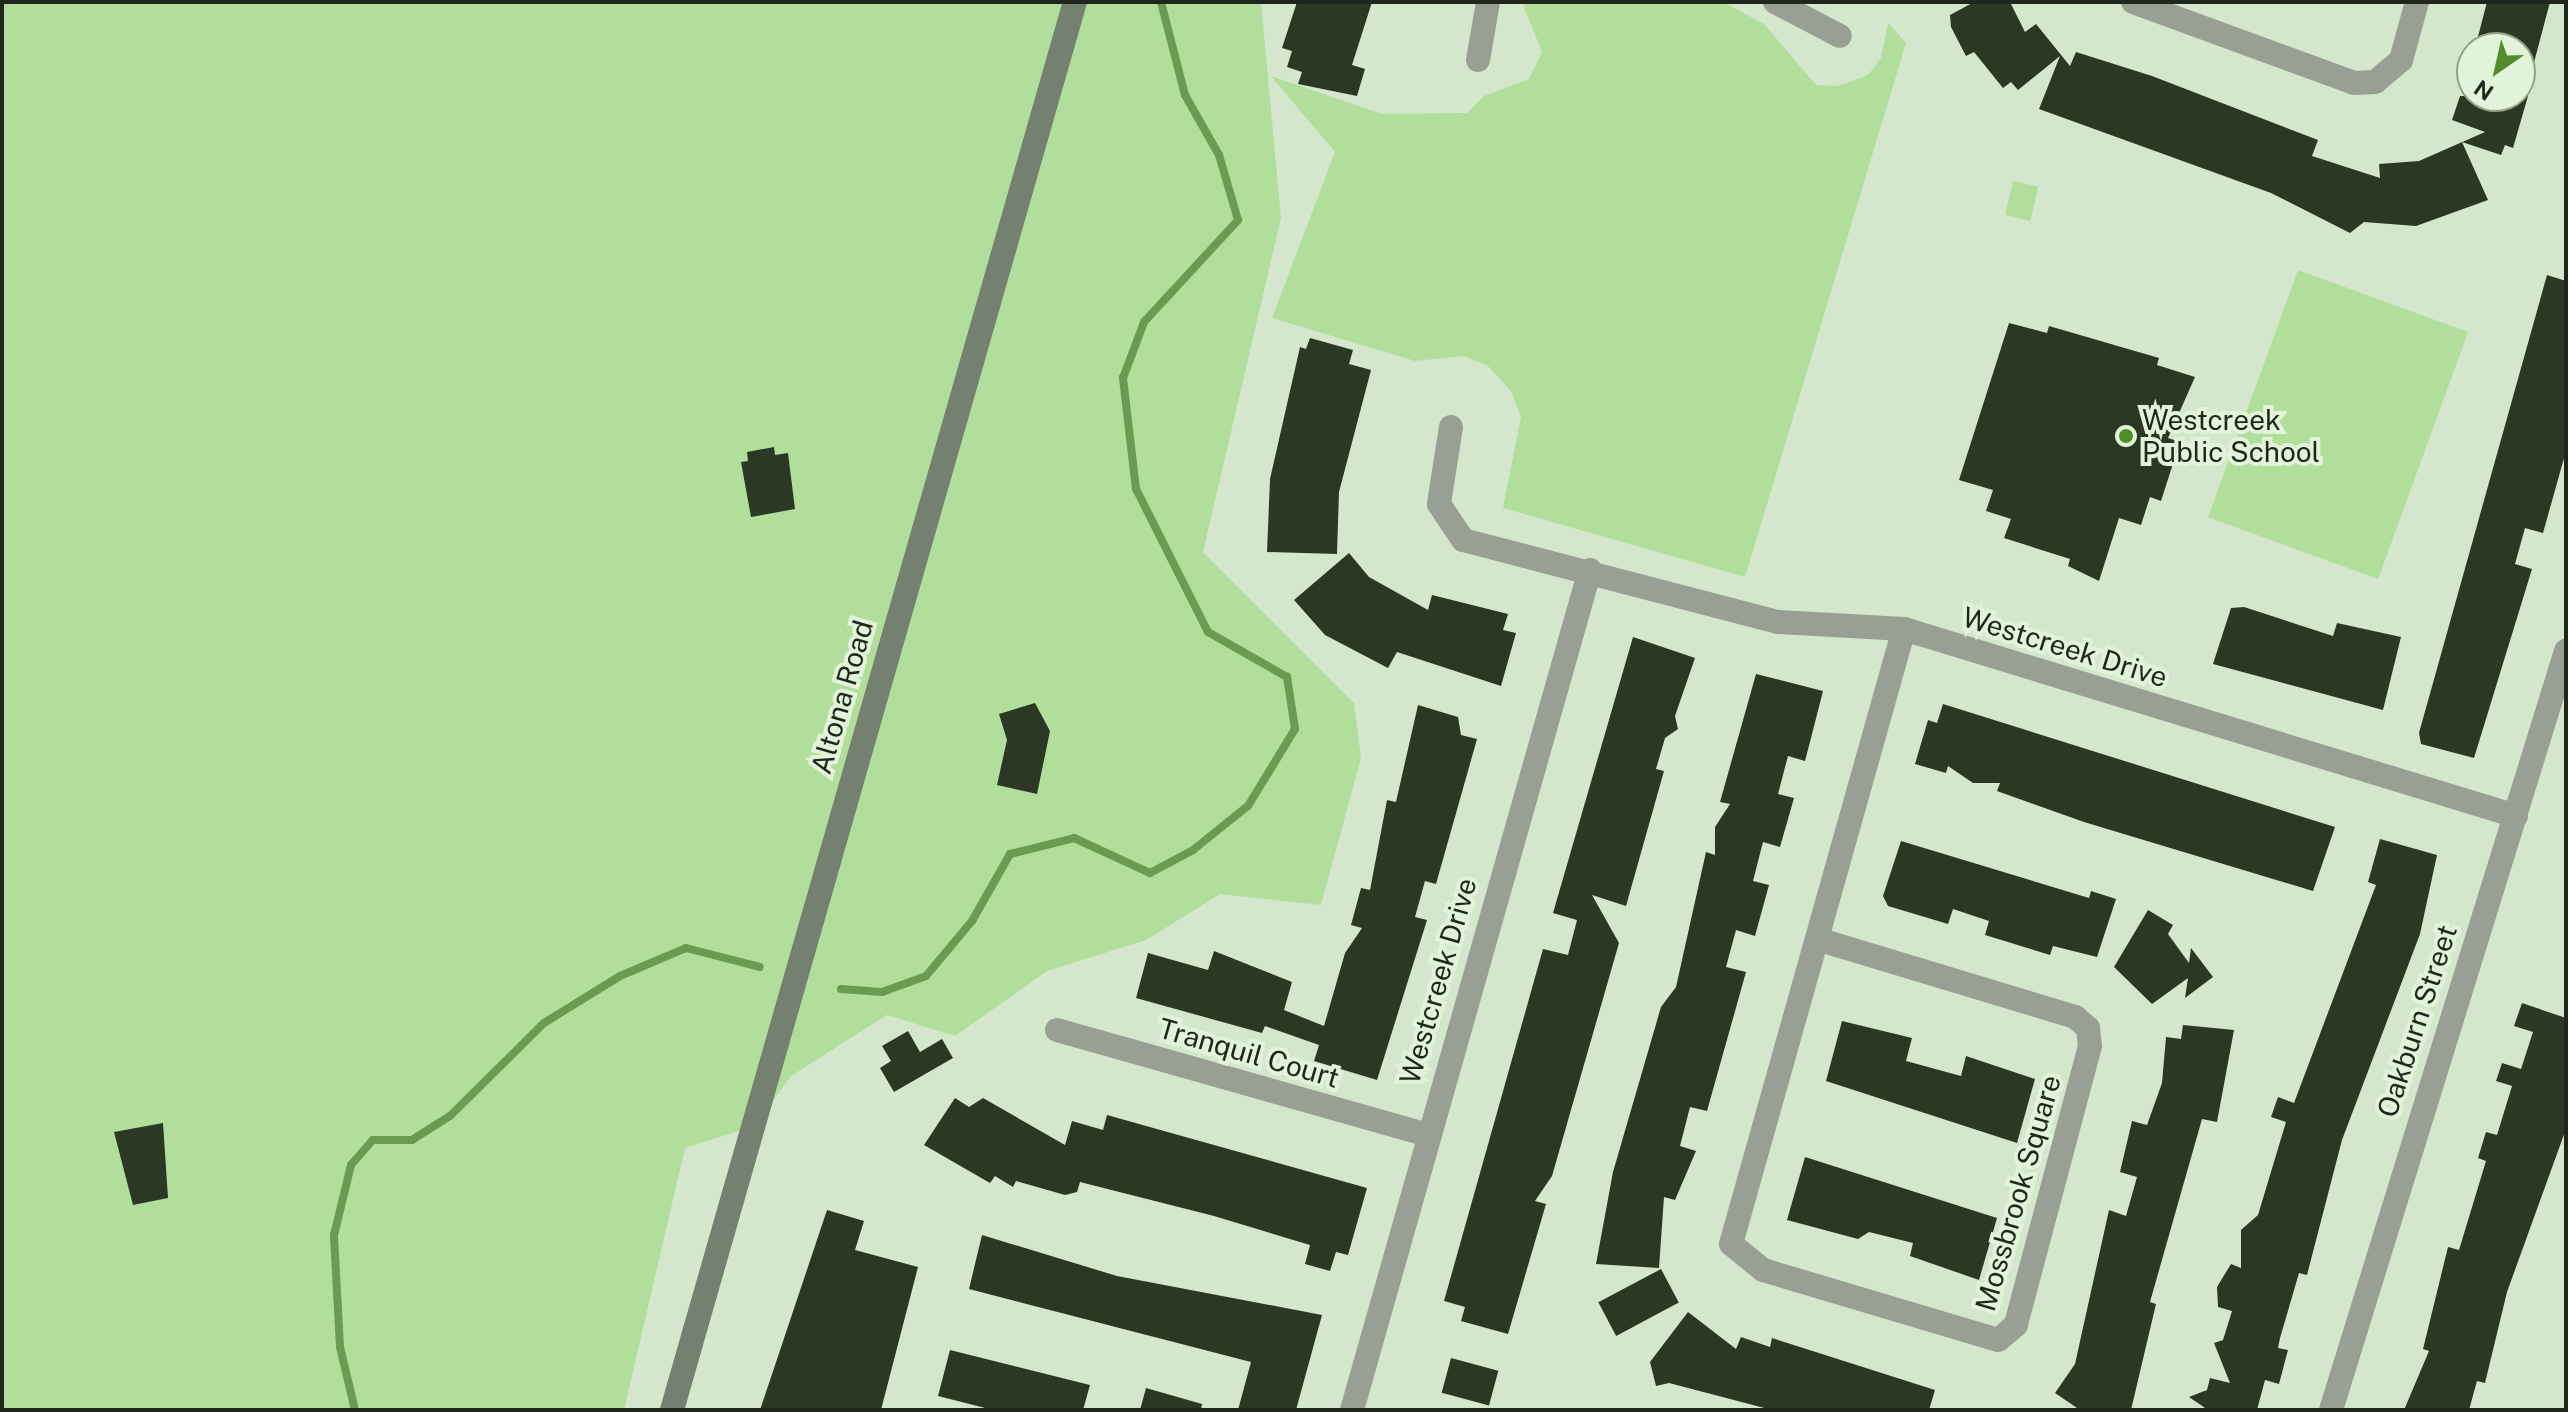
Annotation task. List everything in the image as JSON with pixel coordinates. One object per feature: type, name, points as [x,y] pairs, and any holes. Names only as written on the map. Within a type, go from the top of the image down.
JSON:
[{"type":"main road","name":"Altona Road","points":[[672,1410],[1075,2]]},
{"type":"street","points":[[1478,60],[1488,2]]},
{"type":"street","points":[[1775,2],[1840,36]]},
{"type":"street","points":[[2133,2],[2354,83],[2375,82],[2401,60],[2417,2]]},
{"type":"street","name":"Westcreek Drive","points":[[1451,427],[1439,504],[1463,540],[1590,570],[1778,622],[1904,629],[2516,816]]},
{"type":"street","name":"Westcreek Drive","points":[[1352,1410],[1425,1134],[1590,570]]},
{"type":"street","name":"Mossbrook Square","points":[[1817,939],[2075,1017],[2088,1028],[2090,1046],[2016,1325],[1998,1340],[1763,1270],[1731,1244],[1904,629]]},
{"type":"street","name":"Oakburn Street","points":[[2331,1410],[2401,1166],[2516,816],[2566,651]]},
{"type":"street","name":"Tranquil Court","points":[[1057,1030],[1425,1134]]},
{"type":"green space","points":[[2,2],[1261,2],[1281,218],[1203,552],[1354,703],[1361,758],[1321,905],[1220,894],[1146,940],[1047,971],[955,1036],[887,1015],[791,1076],[754,1126],[685,1148],[624,1410],[2,1410]]},
{"type":"green space","points":[[1522,2],[1723,2],[1764,24],[1816,85],[1839,86],[1868,75],[1881,58],[1888,23],[1906,43],[1745,577],[1503,508],[1521,417],[1511,391],[1488,366],[1464,356],[1415,361],[1272,318],[1335,152],[1271,76],[1382,114],[1467,113],[1484,96],[1529,79],[1542,52]]},
{"type":"green space","points":[[2013,181],[2038,187],[2030,221],[2005,215]]},
{"type":"green space","points":[[2298,270],[2468,332],[2378,579],[2208,517]]},
{"type":"building","points":[[1297,2],[1372,2],[1352,65],[1365,69],[1357,96],[1298,84],[1302,72],[1287,67],[1292,51],[1282,48]]},
{"type":"building","points":[[1974,2],[2010,2],[2025,32],[2036,24],[2070,66],[2076,52],[2152,76],[2318,140],[2312,156],[2380,178],[2379,164],[2419,161],[2462,142],[2488,200],[2416,226],[2364,222],[2350,233],[2271,193],[2039,109],[2060,56],[2018,90],[2011,82],[2003,88],[1974,52],[1966,56],[1951,27],[1950,15]]},
{"type":"building","points":[[2487,2],[2550,2],[2536,55],[2536,32],[2479,32]]},
{"type":"building","points":[[2456,108],[2456,112],[2523,112],[2513,148],[2505,145],[2501,155],[2462,142],[2485,132],[2452,120]]},
{"type":"building","points":[[2547,275],[2566,281],[2566,451],[2543,533],[2525,528],[2515,564],[2532,569],[2474,758],[2421,744],[2419,733]]},
{"type":"building","points":[[2009,323],[2047,333],[2049,326],[2159,358],[2157,365],[2195,377],[2168,438],[2180,442],[2161,501],[2150,497],[2141,525],[2119,518],[2099,581],[2068,566],[2070,559],[2004,538],[2011,519],[1986,511],[1993,490],[1959,480]]},
{"type":"building","points":[[1310,338],[1353,350],[1349,364],[1371,370],[1339,492],[1337,554],[1267,552],[1270,479],[1300,347],[1306,349]]},
{"type":"building","points":[[774,447],[775,455],[788,453],[795,509],[751,517],[741,462],[748,461],[747,452]]},
{"type":"building","points":[[1349,553],[1369,577],[1428,610],[1432,595],[1508,614],[1503,630],[1516,633],[1501,686],[1397,652],[1388,668],[1325,635],[1294,600]]},
{"type":"building","points":[[2244,607],[2333,636],[2337,623],[2401,637],[2383,710],[2213,664],[2231,608]]},
{"type":"building","points":[[1633,637],[1695,658],[1675,716],[1678,729],[1665,738],[1656,769],[1664,771],[1626,906],[1592,895],[1619,943],[1552,1176],[1535,1201],[1546,1204],[1508,1334],[1461,1321],[1465,1307],[1444,1301],[1543,949],[1568,955],[1577,920],[1553,913]]},
{"type":"building","points":[[1756,674],[1823,691],[1805,761],[1788,756],[1778,794],[1794,798],[1780,847],[1763,842],[1753,881],[1769,885],[1755,936],[1736,930],[1726,967],[1746,972],[1707,1111],[1690,1107],[1680,1146],[1696,1151],[1675,1200],[1664,1197],[1659,1268],[1596,1264],[1613,1172],[1661,1007],[1676,987],[1706,852],[1715,855],[1715,827],[1730,804],[1720,802]]},
{"type":"building","points":[[1035,703],[1050,731],[1037,794],[997,785],[1007,740],[999,714]]},
{"type":"building","points":[[1943,704],[2335,827],[2313,891],[2084,822],[1997,791],[2000,783],[1973,783],[1948,766],[1946,773],[1915,764],[1928,720],[1937,723]]},
{"type":"building","points":[[1418,705],[1458,717],[1461,735],[1477,739],[1436,884],[1425,881],[1415,917],[1427,920],[1377,1080],[1314,1061],[1319,1045],[1265,1026],[1262,1033],[1136,998],[1148,953],[1208,970],[1214,951],[1292,982],[1284,1010],[1324,1026],[1345,953],[1362,928],[1351,925],[1361,888],[1370,890],[1387,800],[1396,802]]},
{"type":"building","points":[[2380,839],[2437,855],[2420,934],[2342,1140],[2307,1275],[2299,1273],[2278,1348],[2288,1350],[2279,1384],[2265,1380],[2257,1410],[2208,1410],[2189,1397],[2207,1390],[2210,1378],[2230,1383],[2214,1343],[2223,1340],[2232,1311],[2218,1307],[2217,1287],[2231,1264],[2241,1268],[2241,1230],[2258,1215],[2286,1122],[2271,1117],[2278,1097],[2294,1103],[2376,885],[2368,882]]},
{"type":"building","points":[[1901,841],[2089,898],[2091,891],[2116,899],[2097,957],[2053,946],[2050,955],[1985,935],[1989,921],[1953,909],[1948,924],[1888,906],[1883,896]]},
{"type":"building","points":[[2148,910],[2173,925],[2168,934],[2189,963],[2191,948],[2213,977],[2185,998],[2188,978],[2152,1004],[2114,967]]},
{"type":"building","points":[[2522,1003],[2566,1018],[2566,1129],[2507,1292],[2485,1383],[2477,1381],[2469,1410],[2404,1410],[2429,1351],[2423,1349],[2448,1247],[2459,1250],[2486,1161],[2478,1158],[2486,1132],[2497,1135],[2512,1086],[2496,1081],[2502,1063],[2521,1069],[2533,1032],[2514,1026]]},
{"type":"building","points":[[1842,1021],[1912,1038],[1906,1061],[1961,1076],[1966,1056],[2035,1079],[2017,1143],[1826,1081]]},
{"type":"building","points":[[2183,1025],[2234,1030],[2217,1122],[2202,1119],[2150,1302],[2156,1304],[2131,1410],[2080,1410],[2055,1393],[2075,1364],[2109,1210],[2126,1216],[2137,1177],[2120,1172],[2132,1121],[2147,1125],[2162,1083],[2166,1037],[2181,1039]]},
{"type":"building","points":[[908,1031],[920,1052],[942,1039],[953,1058],[894,1092],[880,1068],[891,1061],[882,1046]]},
{"type":"building","points":[[955,1098],[969,1107],[983,1098],[1065,1145],[1072,1121],[1103,1130],[1107,1115],[1367,1188],[1348,1255],[1336,1252],[1330,1271],[1305,1264],[1310,1245],[1214,1216],[1080,1182],[1077,1192],[1065,1195],[1016,1181],[1013,1187],[995,1176],[990,1183],[924,1145]]},
{"type":"building","points":[[163,1123],[168,1198],[133,1205],[114,1132]]},
{"type":"building","points":[[1805,1157],[1997,1218],[1979,1280],[1910,1256],[1913,1243],[1869,1232],[1858,1239],[1787,1220]]},
{"type":"building","points":[[827,1210],[864,1221],[855,1250],[918,1267],[881,1410],[760,1410]]},
{"type":"building","points":[[982,1235],[1117,1276],[1322,1315],[1296,1410],[1238,1410],[1251,1362],[969,1289]]},
{"type":"building","points":[[1661,1269],[1679,1303],[1616,1336],[1598,1302]]},
{"type":"building","points":[[1688,1312],[1736,1349],[1741,1337],[1770,1347],[1772,1338],[1935,1390],[1929,1410],[1772,1410],[1669,1383],[1656,1386],[1650,1362]]},
{"type":"building","points":[[950,1350],[1090,1385],[1083,1410],[993,1410],[938,1396]]},
{"type":"building","points":[[1451,1358],[1498,1371],[1489,1405],[1442,1393]]},
{"type":"building","points":[[1146,1388],[1202,1404],[1201,1410],[1140,1410]]},
{"type":"waterway","points":[[841,989],[882,992],[926,976],[972,921],[1010,854],[1074,838],[1150,873],[1193,850],[1248,806],[1295,729],[1287,677],[1208,632],[1136,489],[1123,378],[1144,322],[1238,220],[1219,155],[1185,95],[1161,2]]},
{"type":"waterway","points":[[355,1410],[340,1347],[334,1235],[351,1165],[373,1140],[412,1140],[450,1116],[544,1023],[620,976],[686,948],[760,967]]},
{"type":"place","name":"Westcreek Public School","points":[[2126,436]]}]
